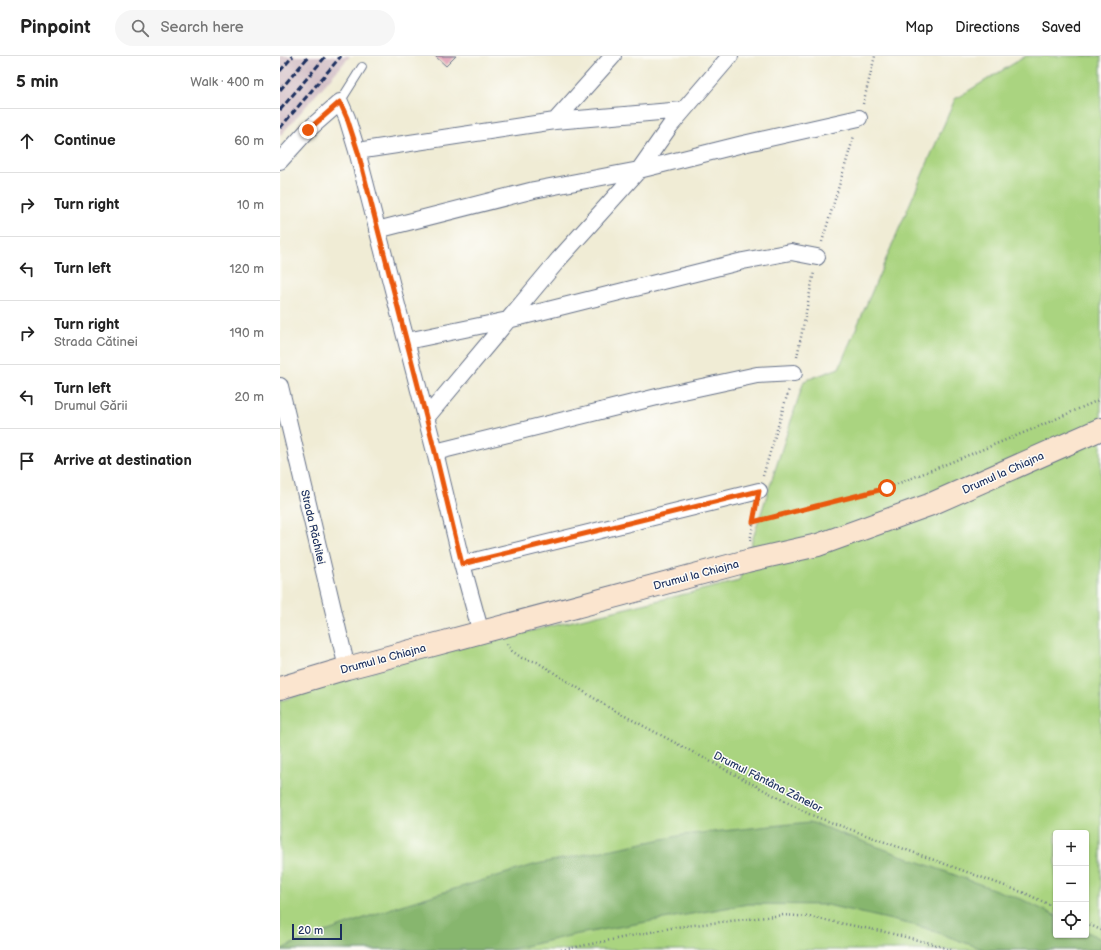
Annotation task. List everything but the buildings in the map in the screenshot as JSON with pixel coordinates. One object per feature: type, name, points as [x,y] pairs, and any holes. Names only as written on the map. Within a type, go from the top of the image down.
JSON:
[{"type":"main road","name":"Drumul la Chiajna","points":[[280,688],[347,668],[747,561],[818,545],[929,505],[1101,429]]},
{"type":"street","points":[[555,121],[613,56]]},
{"type":"street","points":[[426,418],[559,259],[639,170],[670,126],[730,56]]},
{"type":"street","points":[[280,161],[308,130],[340,102],[358,152],[407,341],[462,564],[488,631]]},
{"type":"street","points":[[358,152],[555,121],[683,110]]},
{"type":"street","points":[[377,230],[534,190],[639,170],[743,144],[859,118]]},
{"type":"street","points":[[407,341],[508,320],[743,261],[791,252],[817,257]]},
{"type":"street","points":[[435,452],[658,397],[749,377],[794,373]]},
{"type":"street","name":"Strada Răchitei","points":[[280,386],[347,668]]},
{"type":"street","points":[[462,564],[759,491]]},
{"type":"lane","points":[[340,102],[362,67]]},
{"type":"path","points":[[747,561],[759,491],[794,373],[817,257],[859,118],[875,56]]},
{"type":"path","points":[[753,522],[887,488],[1033,429],[1101,399]]},
{"type":"path","name":"Drumul Fântâna Zânelor","points":[[488,631],[522,658],[537,662],[608,707],[811,815],[1027,894],[1053,907]]},
{"type":"path","points":[[561,950],[676,927],[784,915],[810,917],[885,932],[930,943],[951,950]]},
{"type":"path","points":[[1089,924],[1101,930]]},
{"type":"shaded area","points":[[280,56],[350,56],[280,136]]},
{"type":"green space","points":[[1026,56],[1101,56],[1101,950],[280,950],[280,701],[398,663],[739,581],[804,381],[839,368],[955,99]]},
{"type":"green space","points":[[810,822],[1023,900],[1053,915],[1053,938],[1089,938],[1089,933],[1101,939],[1101,950],[985,950],[922,927],[827,905],[748,904],[573,935],[508,950],[280,950],[292,944],[398,906],[537,864],[683,835]]},
{"type":"railway","points":[[280,71],[293,56]]},
{"type":"railway","points":[[280,90],[309,56]]},
{"type":"railway","points":[[280,110],[326,56]]},
{"type":"railway","points":[[280,128],[341,56]]},
{"type":"route","points":[[308,130],[340,102],[358,152],[435,452],[462,564],[759,491],[753,522],[887,488]]}]
